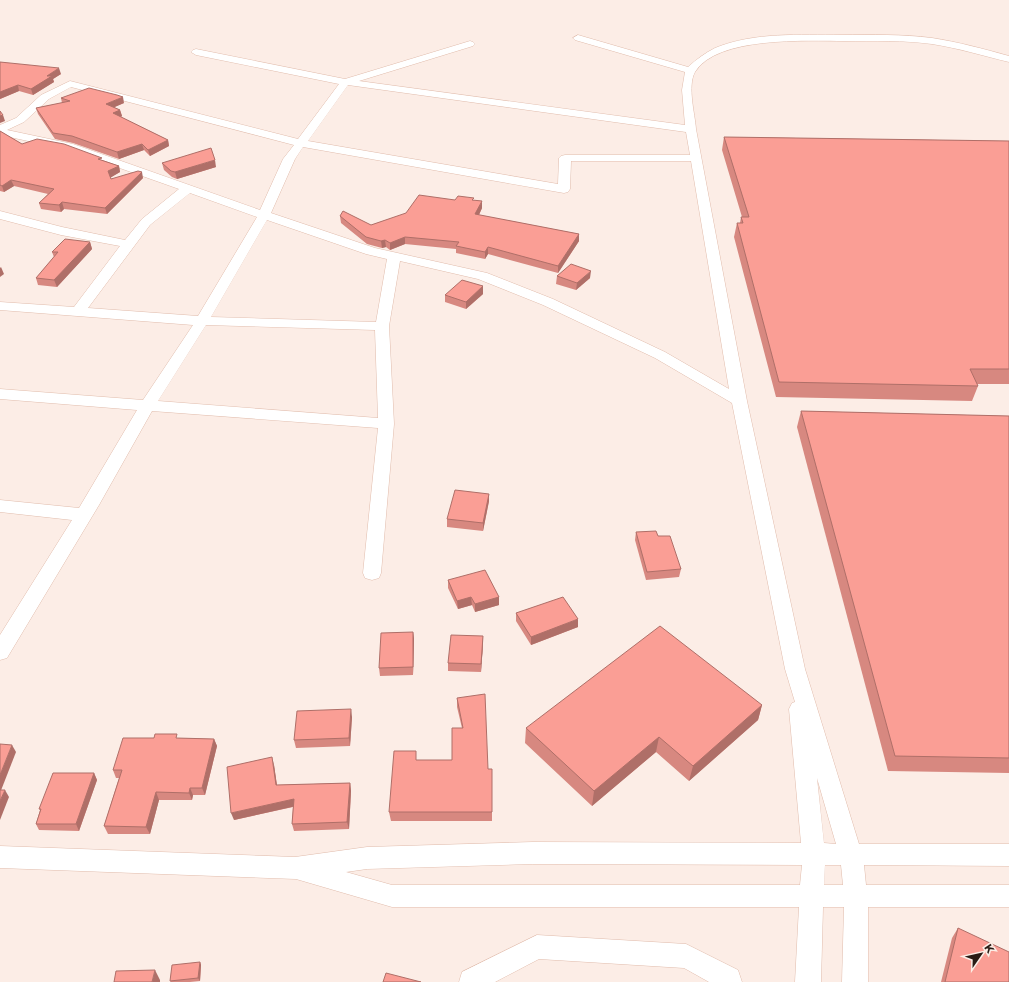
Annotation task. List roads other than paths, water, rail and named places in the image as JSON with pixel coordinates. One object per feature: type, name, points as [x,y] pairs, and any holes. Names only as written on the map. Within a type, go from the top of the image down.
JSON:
[{"type":"street","points":[[578,38],[691,71]]},
{"type":"street","points":[[855,982],[856,896],[851,854],[795,669],[739,401],[691,129],[686,84],[691,71],[705,57],[726,48],[759,41],[794,38],[914,39],[952,44],[1009,59]]},
{"type":"street","points":[[0,652],[84,515],[147,406],[202,321],[264,215],[289,159],[345,82],[470,44]]},
{"type":"street","points":[[196,52],[345,82],[691,129]]},
{"type":"street","points":[[0,129],[20,120],[45,97],[70,84],[300,143],[564,189],[565,158],[696,158]]},
{"type":"street","points":[[0,132],[69,146],[371,251],[482,276],[548,302],[660,355],[739,401]]},
{"type":"street","points":[[78,312],[146,222],[188,188]]},
{"type":"street","points":[[0,215],[61,231],[128,244]]},
{"type":"street","points":[[372,573],[386,424],[382,326],[394,256]]},
{"type":"street","points":[[3,309],[78,312],[202,321],[382,326]]},
{"type":"street","points":[[0,394],[386,424]]},
{"type":"street","points":[[0,506],[84,515]]},
{"type":"street","points":[[795,669],[814,854],[808,982]]},
{"type":"street","points":[[0,857],[295,868],[367,858],[533,853],[1009,855]]},
{"type":"street","points":[[295,868],[392,896],[1009,896]]},
{"type":"street","points":[[471,981],[537,947],[686,956],[729,979],[729,982]]}]
